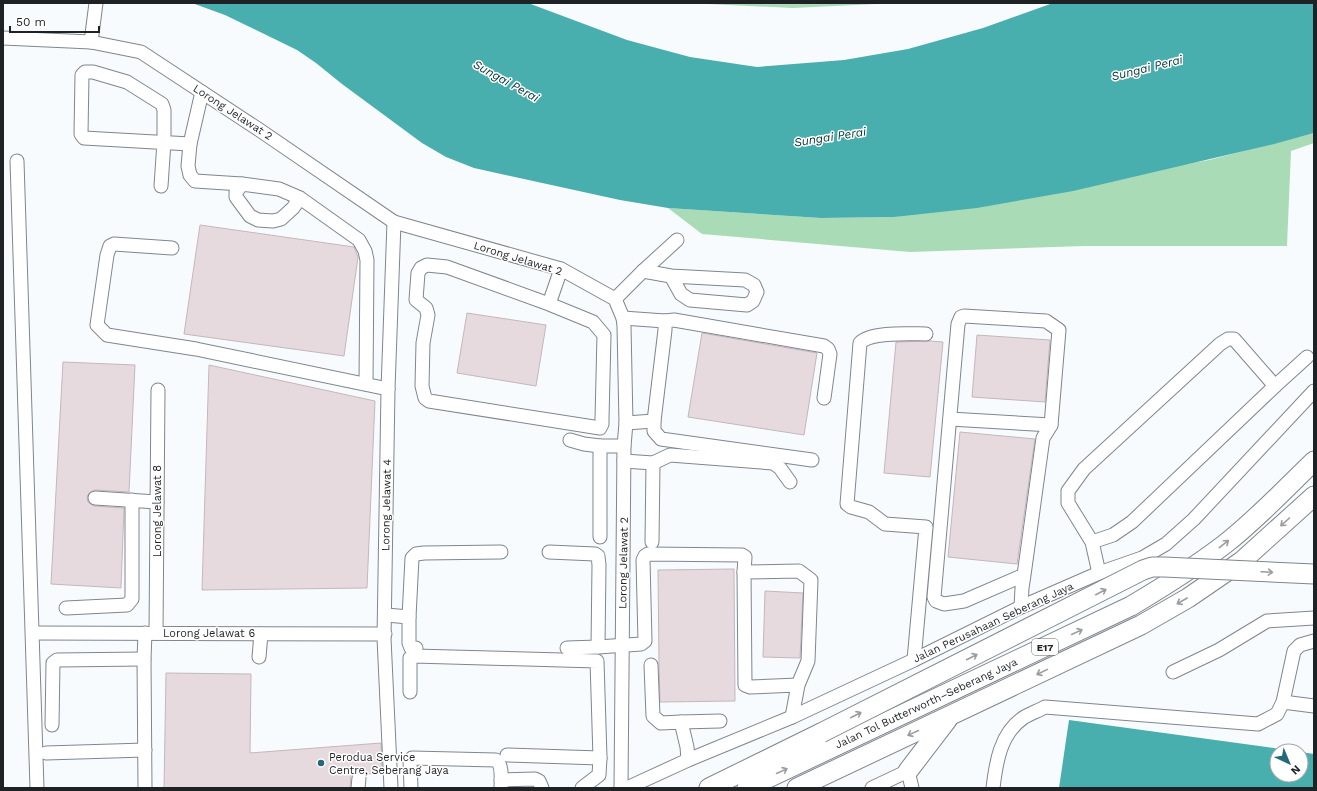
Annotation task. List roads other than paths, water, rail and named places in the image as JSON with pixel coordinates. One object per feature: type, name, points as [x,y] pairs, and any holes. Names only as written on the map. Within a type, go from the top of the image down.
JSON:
[{"type":"highway","name":"Jalan Tol Butterworth–Seberang Jaya","points":[[747,788],[1131,606],[1176,579],[1225,543],[1273,501],[1314,461]]},
{"type":"highway","name":"Jalan Tol Butterworth–Seberang Jaya","points":[[797,788],[1141,625],[1188,598],[1242,562],[1314,496]]},
{"type":"highway","points":[[709,788],[1143,570],[1152,567],[1164,567],[1314,574]]},
{"type":"highway","points":[[911,784],[949,717]]},
{"type":"street","points":[[91,42],[96,3]]},
{"type":"street","name":"Lorong Jelawat 2","points":[[3,38],[91,42],[140,52],[202,92],[394,222],[561,269],[615,299],[623,318],[626,424],[624,446],[621,788]]},
{"type":"street","points":[[161,186],[164,142],[164,110],[162,104],[127,82],[93,72],[85,72],[82,75],[82,136],[84,138],[164,142],[190,144]]},
{"type":"street","points":[[202,92],[190,144],[188,166],[190,175],[195,180],[279,189],[300,198],[359,240],[365,251],[367,260],[366,384]]},
{"type":"street","points":[[17,161],[37,788]]},
{"type":"street","points":[[242,184],[236,192],[236,197],[250,216],[258,220],[282,219],[300,198]]},
{"type":"street","name":"Lorong Jelawat 4","points":[[391,788],[385,634],[385,555],[388,389],[394,222]]},
{"type":"street","points":[[615,299],[642,271],[677,240]]},
{"type":"street","points":[[172,248],[114,244],[110,246],[107,255],[97,325],[107,335],[196,349],[388,389]]},
{"type":"street","points":[[427,265],[447,267],[549,304],[593,322],[604,335],[602,424],[600,428],[429,401],[425,398],[422,386],[422,343],[428,315],[426,308],[416,300],[418,273],[421,268],[427,265]]},
{"type":"street","points":[[549,304],[561,269]]},
{"type":"street","points":[[642,271],[671,276],[745,280],[754,285],[757,292],[753,301],[747,305],[690,300],[680,294],[671,276]]},
{"type":"street","points":[[1021,607],[1022,588],[1024,575],[1043,438],[1051,425],[1059,330],[1046,321],[964,316],[961,317],[958,324],[935,589],[936,601],[944,604],[964,601],[1024,575]]},
{"type":"street","points":[[623,318],[665,321],[674,320],[824,346],[828,349],[830,354],[824,398]]},
{"type":"street","points":[[665,321],[654,421],[654,431],[661,439],[812,460]]},
{"type":"street","points":[[914,660],[926,527],[892,526],[885,524],[869,512],[851,507],[847,504],[860,343],[867,338],[896,333],[926,334]]},
{"type":"street","points":[[1099,573],[1092,542],[1068,503],[1068,491],[1084,469],[1220,344],[1228,339],[1234,340],[1275,386]]},
{"type":"street","points":[[1092,542],[1113,535],[1132,522],[1307,357]]},
{"type":"street","name":"Lorong Jelawat 8","points":[[146,788],[144,750],[144,659],[150,633],[156,502],[158,390]]},
{"type":"street","name":"Jalan Perusahaan Seberang Jaya","points":[[627,788],[688,760],[792,717],[914,660],[1021,607],[1099,573],[1142,558],[1166,544],[1194,520],[1314,392]]},
{"type":"street","points":[[950,420],[1051,425]]},
{"type":"street","points":[[626,424],[654,421]]},
{"type":"street","points":[[570,440],[600,446],[624,446]]},
{"type":"street","points":[[600,446],[600,537]]},
{"type":"street","points":[[624,462],[653,463],[670,455],[773,463],[780,468],[790,482]]},
{"type":"street","points":[[652,542],[653,463]]},
{"type":"street","points":[[95,498],[156,502]]},
{"type":"street","points":[[66,608],[127,605],[132,599],[132,500]]},
{"type":"street","points":[[416,648],[411,648],[409,643],[412,558],[416,554],[424,553],[501,552]]},
{"type":"street","points":[[549,552],[595,554],[598,556],[598,647]]},
{"type":"street","points":[[567,648],[642,644],[645,641],[643,560],[648,554],[742,555],[745,557],[745,685],[750,688],[798,685]]},
{"type":"street","points":[[744,572],[799,571],[812,580],[808,661],[798,685],[792,717]]},
{"type":"street","points":[[386,615],[409,617]]},
{"type":"street","points":[[1173,672],[1219,650],[1267,621],[1314,618]]},
{"type":"street","name":"Lorong Jelawat 6","points":[[33,633],[385,634]]},
{"type":"street","points":[[259,657],[261,634]]},
{"type":"street","points":[[993,788],[997,758],[1008,733],[1022,718],[1045,707],[1258,724],[1277,714],[1283,702],[1294,651],[1300,645],[1314,641]]},
{"type":"street","points":[[410,692],[410,658],[414,656],[597,661],[600,758],[598,775],[582,788]]},
{"type":"street","points":[[52,725],[53,663],[57,660],[144,659]]},
{"type":"street","points":[[650,665],[653,716],[661,723],[720,720]]},
{"type":"street","points":[[1283,702],[1314,706]]},
{"type":"street","points":[[681,722],[687,747],[688,760]]},
{"type":"street","points":[[46,753],[144,750]]},
{"type":"street","points":[[507,755],[600,758]]},
{"type":"street","points":[[410,788],[410,762],[412,758],[496,760],[499,762],[500,766],[501,784],[535,779],[539,781],[542,788]]},
{"type":"street","points":[[872,788],[911,784]]},
{"type":"water","name":"Sungai Perai","points":[[192,3],[528,3],[627,40],[690,57],[757,67],[844,60],[908,49],[983,28],[1053,3],[1314,3],[1314,133],[1274,144],[1073,191],[977,208],[894,217],[821,218],[668,208],[620,200],[474,168],[446,157],[422,143],[297,50],[225,15]]},
{"type":"water","points":[[1069,720],[1269,747],[1269,783],[1309,783],[1309,753],[1314,754],[1314,788],[1059,788]]},
{"type":"place","name":"Perodua Service Centre, Seberang Jaya","points":[[321,763]]}]
